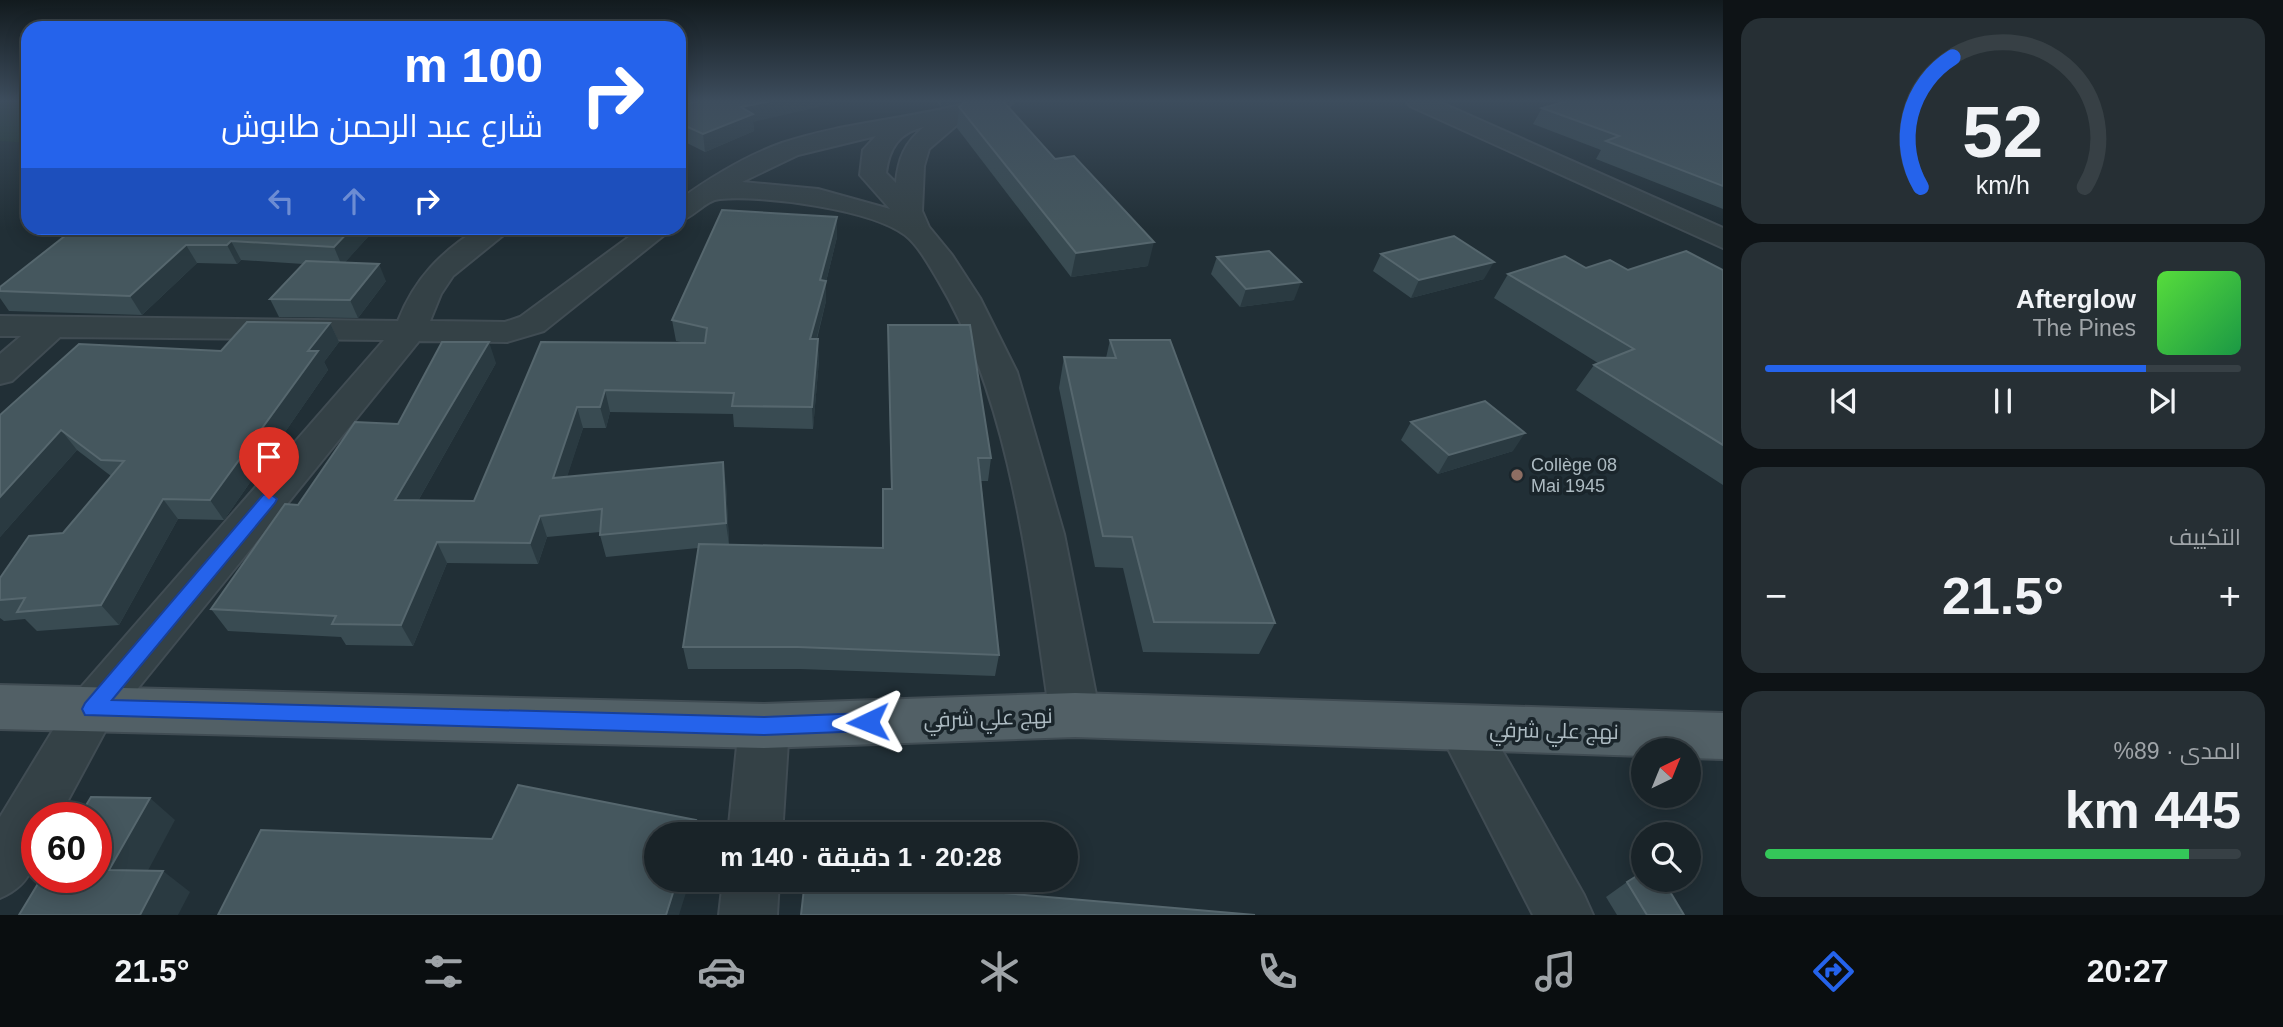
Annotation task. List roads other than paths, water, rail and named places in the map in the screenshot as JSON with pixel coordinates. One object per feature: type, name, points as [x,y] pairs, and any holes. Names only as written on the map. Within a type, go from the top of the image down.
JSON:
[{"type":"main road","name":"نهج علي شرفي","points":[[0,707],[764,726],[1075,715],[1723,736]]},
{"type":"street","points":[[686,208],[713,187],[811,144]]},
{"type":"street","points":[[882,144],[876,150],[873,175],[912,220],[941,261],[964,299],[1000,372],[1043,534],[1075,715]]},
{"type":"street","points":[[912,220],[912,153],[918,144]]},
{"type":"street","points":[[1512,144],[1723,239]]},
{"type":"street","points":[[713,187],[813,195],[912,220]]},
{"type":"street","points":[[0,870],[92,709],[410,331],[423,293],[450,259],[487,235]]},
{"type":"street","points":[[0,326],[507,332],[532,324],[650,235]]},
{"type":"street","points":[[0,373],[53,325]]},
{"type":"street","points":[[756,822],[764,726]]},
{"type":"street","points":[[1463,729],[1563,915]]},
{"type":"street","points":[[748,915],[750,892]]},
{"type":"place","name":"Collège 08 Mai 1945","points":[[1517,475]]}]
